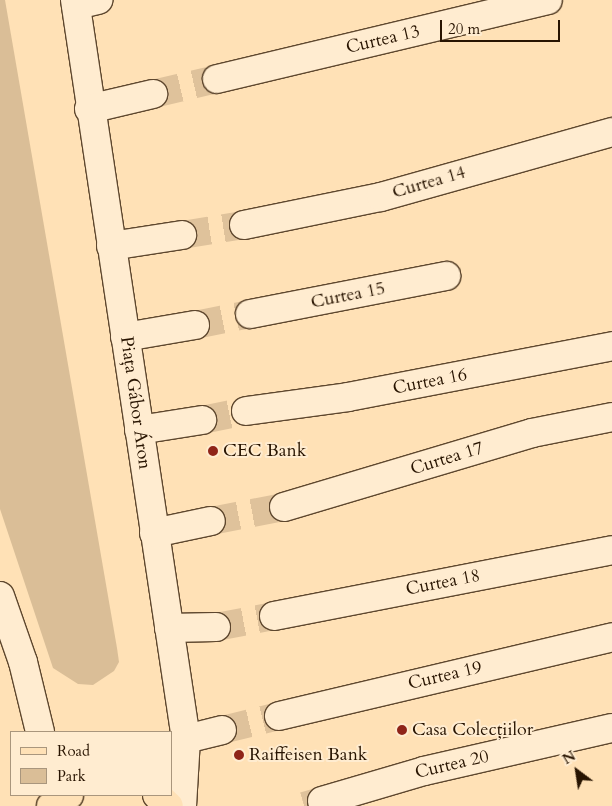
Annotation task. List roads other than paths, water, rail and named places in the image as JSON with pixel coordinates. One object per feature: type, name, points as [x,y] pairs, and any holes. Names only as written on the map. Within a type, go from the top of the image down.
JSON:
[{"type":"main road","points":[[158,796],[169,806]]},
{"type":"street","name":"Curtea 13","points":[[217,79],[548,0]]},
{"type":"street","name":"Piața Gábor Áron","points":[[83,2],[89,109],[186,739],[182,806]]},
{"type":"street","points":[[89,109],[153,94]]},
{"type":"street","name":"Curtea 14","points":[[244,225],[380,197],[612,132]]},
{"type":"street","points":[[111,246],[182,235]]},
{"type":"street","name":"Curtea 15","points":[[250,314],[446,276]]},
{"type":"street","points":[[125,337],[195,325]]},
{"type":"street","name":"Curtea 16","points":[[246,411],[348,398],[612,346]]},
{"type":"street","name":"Curtea 17","points":[[284,507],[532,433],[612,417]]},
{"type":"street","points":[[139,430],[202,420]]},
{"type":"street","points":[[154,533],[211,521]]},
{"type":"street","name":"Curtea 18","points":[[274,616],[612,550]]},
{"type":"street","points":[[0,596],[23,662],[40,731]]},
{"type":"street","points":[[169,628],[216,627]]},
{"type":"street","name":"Curtea 19","points":[[279,716],[612,637]]},
{"type":"street","name":"Curtea 20","points":[[322,801],[424,771],[612,728]]},
{"type":"street","points":[[186,739],[222,730]]},
{"type":"tunnel","points":[[153,94],[217,79]]},
{"type":"tunnel","points":[[182,235],[244,225]]},
{"type":"tunnel","points":[[195,325],[250,314]]},
{"type":"tunnel","points":[[202,420],[246,411]]},
{"type":"tunnel","points":[[211,521],[284,507]]},
{"type":"tunnel","points":[[216,627],[274,616]]},
{"type":"tunnel","points":[[222,730],[279,716]]},
{"type":"tunnel","points":[[304,806],[322,801]]},
{"type":"place","name":"CEC Bank","points":[[213,451]]},
{"type":"place","name":"Casa Colecțiilor","points":[[402,730]]},
{"type":"place","name":"Raiffeisen Bank","points":[[239,755]]}]
